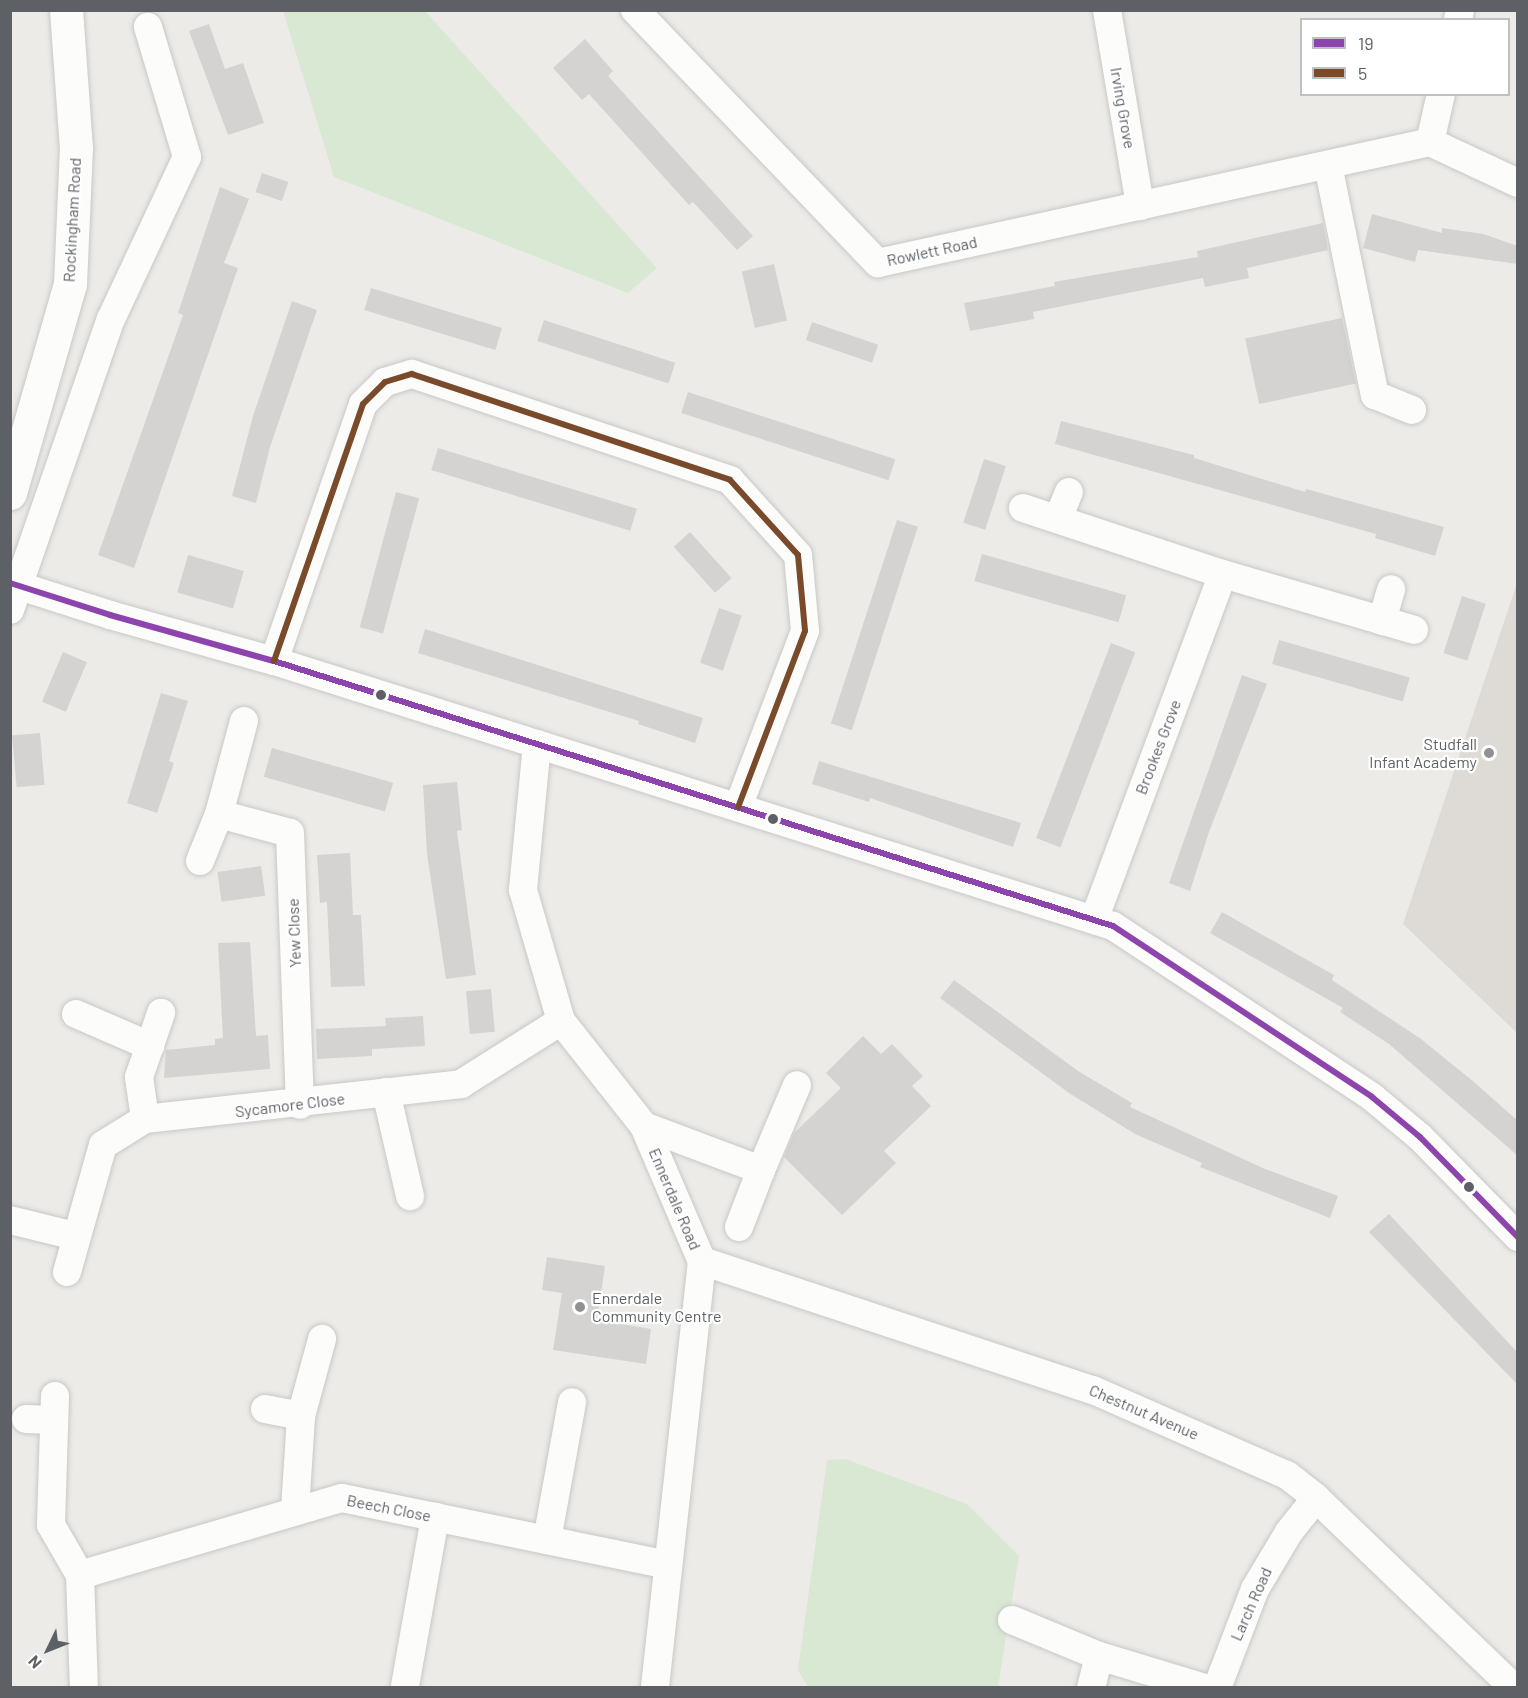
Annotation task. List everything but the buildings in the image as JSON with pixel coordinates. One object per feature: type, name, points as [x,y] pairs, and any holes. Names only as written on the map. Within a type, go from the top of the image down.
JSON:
[{"type":"street","name":"Rockingham Road","points":[[10,493],[69,284],[76,149],[66,10]]},
{"type":"street","name":"Rowlett Road","points":[[635,10],[878,263],[1430,142]]},
{"type":"street","name":"Irving Grove","points":[[1107,10],[1140,206]]},
{"type":"street","points":[[148,27],[187,157],[111,319],[13,593],[274,660],[1113,926],[1372,1097],[1420,1137],[1518,1236]]},
{"type":"street","points":[[1441,96],[1430,142],[1518,183]]},
{"type":"street","points":[[1328,165],[1376,395],[1412,410]]},
{"type":"street","points":[[274,660],[363,404],[385,382],[412,374],[730,480],[798,555],[805,631],[738,807]]},
{"type":"street","points":[[1058,519],[1069,492]]},
{"type":"street","points":[[1023,508],[1223,574],[1414,630]]},
{"type":"street","name":"Brookes Grove","points":[[1094,920],[1223,574]]},
{"type":"street","points":[[1382,621],[1391,589]]},
{"type":"street","points":[[201,861],[219,814],[244,721]]},
{"type":"street","name":"Ennerdale Road","points":[[537,744],[523,890],[561,1021],[644,1126],[702,1261],[655,1688]]},
{"type":"street","name":"Yew Close","points":[[219,814],[290,833],[300,1105]]},
{"type":"street","points":[[145,1119],[139,1077],[161,1013]]},
{"type":"street","points":[[76,1014],[150,1046]]},
{"type":"street","name":"Sycamore Close","points":[[67,1272],[75,1236],[103,1145],[145,1119],[300,1105],[461,1084],[561,1021]]},
{"type":"street","points":[[740,1227],[797,1085]]},
{"type":"street","points":[[387,1092],[410,1196]]},
{"type":"street","points":[[644,1126],[761,1170]]},
{"type":"street","points":[[10,1220],[75,1236]]},
{"type":"street","name":"Chestnut Avenue","points":[[702,1261],[1093,1390],[1287,1475],[1316,1498],[1514,1688]]},
{"type":"street","points":[[296,1510],[301,1416],[322,1339]]},
{"type":"street","points":[[547,1540],[572,1402]]},
{"type":"street","points":[[26,1419],[55,1408],[51,1525],[80,1575],[84,1688]]},
{"type":"street","points":[[265,1409],[301,1416]]},
{"type":"street","name":"Beech Close","points":[[80,1575],[342,1498],[668,1565]]},
{"type":"street","name":"Larch Road","points":[[1217,1688],[1255,1589],[1289,1532],[1316,1498]]},
{"type":"street","points":[[405,1686],[435,1517]]},
{"type":"street","points":[[1012,1620],[1099,1656],[1205,1688]]},
{"type":"street","points":[[1091,1688],[1099,1656]]},
{"type":"shaded area","name":"Studfall Infant Academy","points":[[1517,583],[1517,1033],[1403,924]]},
{"type":"green space","points":[[283,11],[425,11],[657,268],[628,293],[334,177]]},
{"type":"green space","points":[[845,1459],[967,1504],[1019,1556],[998,1687],[808,1687],[798,1670],[827,1460]]},
{"type":"transit line","name":"5","points":[[274,661],[363,404],[385,382],[412,374],[730,480],[798,555],[805,631],[738,807]]},
{"type":"transit line","name":"19","points":[[10,583],[110,615],[274,661],[1113,926],[1372,1097],[1420,1137],[1518,1237]]},
{"type":"place","name":"Studfall Infant Academy","points":[[1489,753]]},
{"type":"place","name":"Ennerdale Community Centre","points":[[580,1307]]}]
